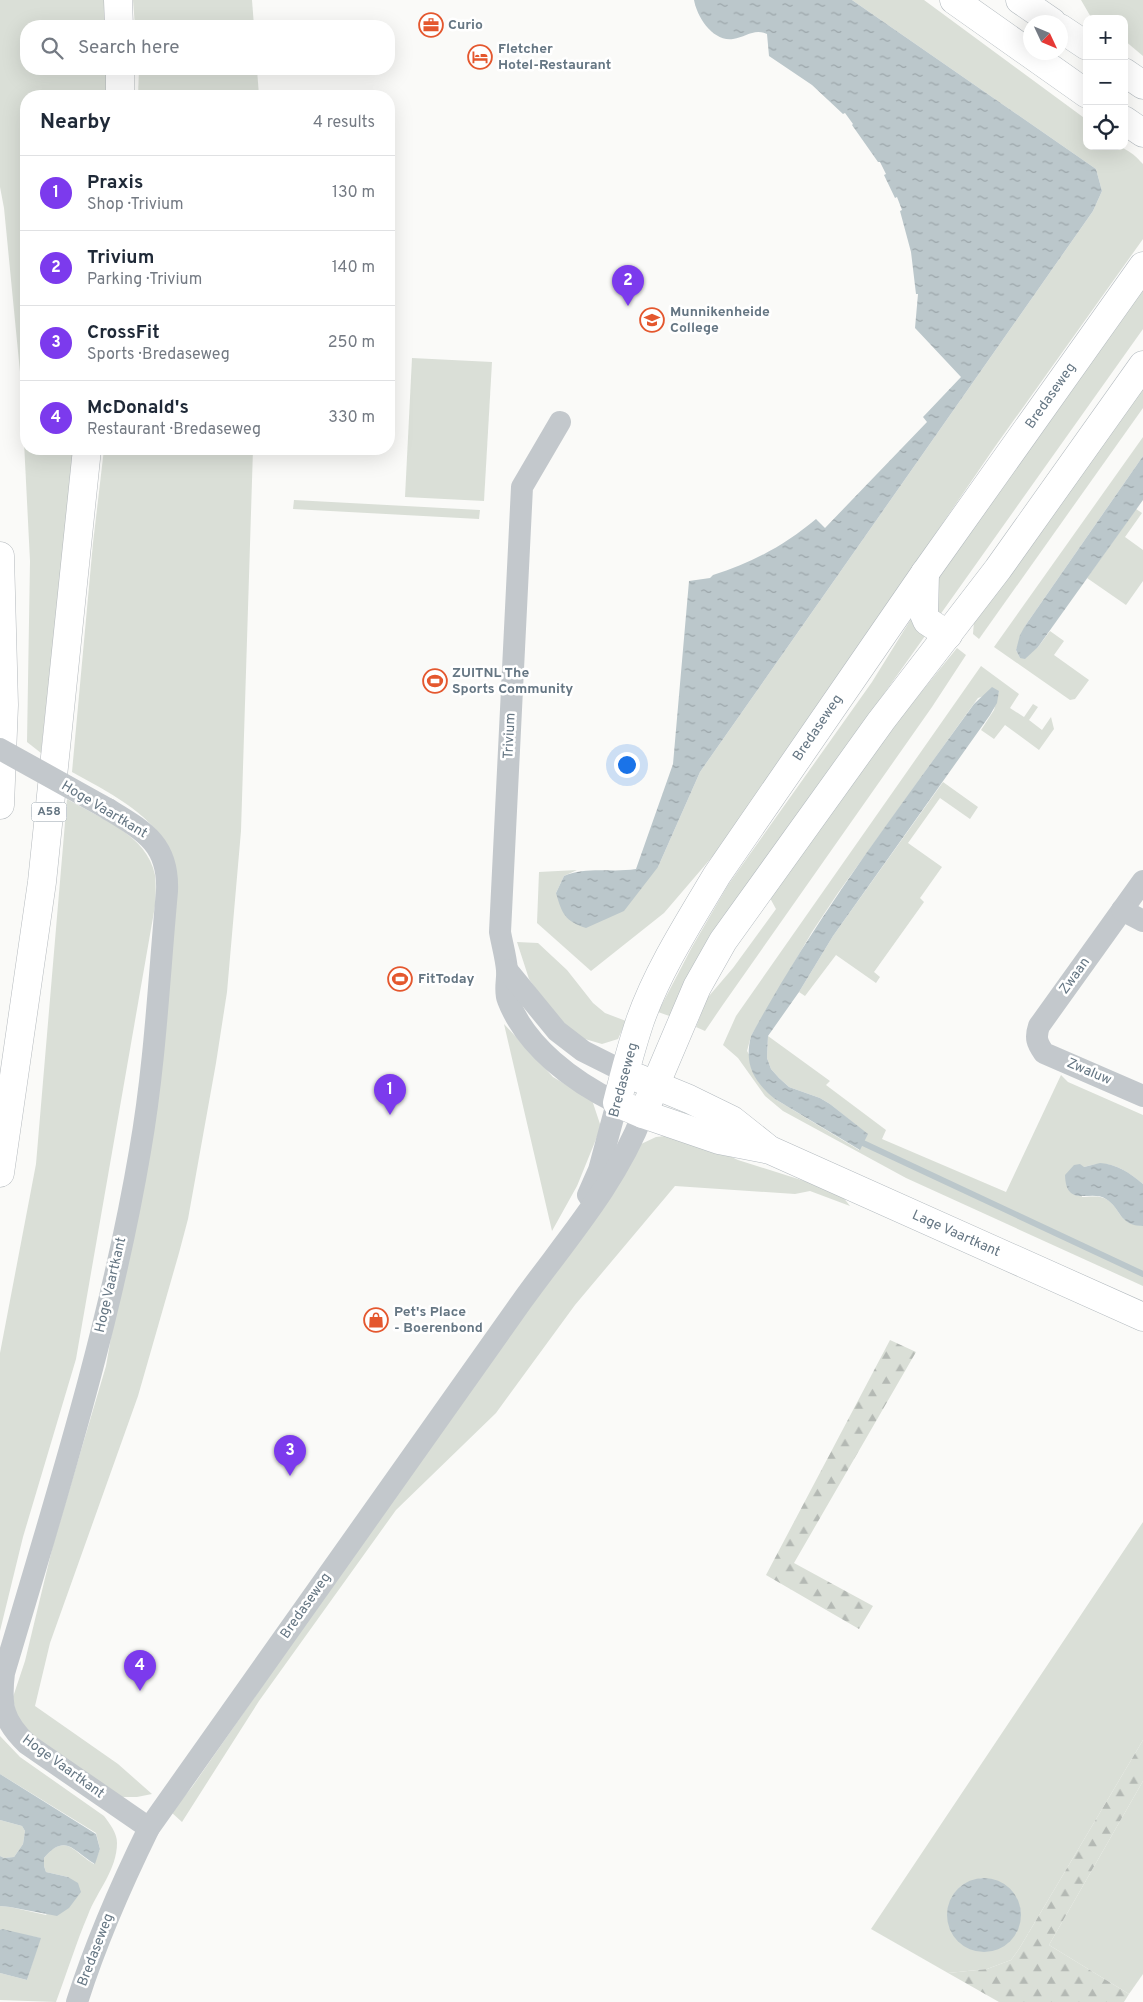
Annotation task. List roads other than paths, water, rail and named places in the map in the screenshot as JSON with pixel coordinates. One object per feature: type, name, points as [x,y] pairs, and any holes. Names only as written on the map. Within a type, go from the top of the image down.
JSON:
[{"type":"main road","points":[[118,0],[119,20]]},
{"type":"main road","points":[[954,0],[1083,91]]},
{"type":"main road","points":[[1020,0],[1042,15]]},
{"type":"main road","points":[[1068,33],[1083,43]]},
{"type":"main road","points":[[120,75],[120,90]]},
{"type":"main road","points":[[1128,75],[1143,85]]},
{"type":"main road","points":[[1128,123],[1143,133]]},
{"type":"main road","name":"Bredaseweg","points":[[617,1103],[625,1072],[649,1000],[686,925],[717,875],[925,572],[1143,266]]},
{"type":"main road","name":"Bredaseweg","points":[[643,1114],[697,987],[723,941],[880,721],[998,569],[1143,366]]},
{"type":"main road","name":"A58","points":[[0,1173],[42,882],[86,455]]},
{"type":"main road","points":[[0,556],[4,705],[0,805]]},
{"type":"main road","points":[[925,572],[924,614],[927,621],[948,635]]},
{"type":"main road","name":"Lage Vaartkant","points":[[625,1072],[689,1099],[732,1120],[770,1150]]},
{"type":"main road","name":"Lage Vaartkant","points":[[617,1103],[719,1140],[770,1150],[1143,1317]]},
{"type":"street","name":"Trivium","points":[[560,422],[522,487],[500,932],[507,970],[507,998],[520,1023],[537,1045],[557,1064],[579,1081],[617,1103]]},
{"type":"street","name":"Hoge Vaartkant","points":[[0,749],[108,809],[149,836],[159,849],[166,870],[167,891],[146,1110],[136,1178],[91,1372],[66,1467],[4,1673],[2,1691],[2,1705],[6,1720],[15,1733],[27,1744],[150,1828]]},
{"type":"street","name":"Zwaan","points":[[1038,1045],[1035,1036],[1039,1026],[1143,881]]},
{"type":"street","points":[[1122,910],[1143,921]]},
{"type":"street","name":"Trivium","points":[[507,970],[557,1031],[583,1051],[625,1072]]},
{"type":"street","name":"Zwaluw","points":[[1038,1045],[1044,1053],[1143,1096]]},
{"type":"street","name":"Bredaseweg","points":[[573,1231],[599,1170],[617,1103]]},
{"type":"street","name":"Bredaseweg","points":[[77,2002],[116,1895],[150,1828],[573,1231],[592,1208],[613,1177],[630,1146],[643,1114]]},
{"type":"water","points":[[694,0],[852,0],[1096,169],[1102,191],[1093,211],[700,772],[658,867],[624,911],[586,928],[573,923],[565,916],[556,893],[564,876],[573,873],[591,870],[636,869],[673,764],[689,581],[710,578],[713,575],[755,559],[780,545],[816,519],[825,528],[927,422],[923,417],[961,377],[915,328],[918,294],[916,294],[911,252],[900,211],[902,210],[884,175],[886,174],[880,162],[878,162],[845,113],[843,114],[812,85],[769,56],[767,34],[754,32],[733,39],[719,37],[702,21]]},
{"type":"water","points":[[1143,456],[1143,500],[1038,647],[1025,659],[1020,658],[1016,650],[1020,635],[1025,626]]},
{"type":"water","points":[[992,687],[999,691],[997,703],[990,715],[833,936],[799,992],[768,1036],[767,1058],[771,1069],[789,1087],[820,1098],[868,1134],[860,1150],[775,1099],[761,1086],[752,1071],[750,1063],[749,1046],[751,1036],[802,950],[857,866],[974,704]]},
{"type":"water","points":[[1100,1163],[1112,1165],[1123,1170],[1143,1184],[1143,1226],[1129,1223],[1111,1203],[1100,1196],[1080,1196],[1070,1192],[1066,1185],[1065,1175],[1074,1165],[1080,1164],[1084,1167]]},
{"type":"water","points":[[0,1774],[96,1834],[100,1849],[95,1864],[64,1845],[58,1846],[44,1858],[46,1872],[68,1877],[78,1883],[81,1892],[69,1908],[57,1916],[0,1906],[0,1856],[4,1858],[14,1857],[23,1844],[25,1831],[22,1826],[0,1820]]},
{"type":"water","points":[[984,1878],[998,1881],[1010,1889],[1018,1901],[1021,1915],[1018,1929],[1010,1941],[998,1949],[984,1952],[970,1949],[958,1941],[950,1929],[947,1915],[950,1901],[958,1889],[970,1881]]},
{"type":"water","points":[[0,1930],[41,1938],[27,1980],[0,1973]]},
{"type":"waterway","points":[[863,1143],[1143,1274]]},
{"type":"place","name":"Curio","points":[[431,25]]},
{"type":"place","name":"Fletcher Hotel-Restaurant","points":[[480,57]]},
{"type":"place","name":"Trivium","points":[[628,306]]},
{"type":"place","name":"Munnikenheide College","points":[[652,320]]},
{"type":"place","name":"ZUITNL The Sports Community","points":[[435,681]]},
{"type":"place","name":"FitToday","points":[[400,979]]},
{"type":"place","name":"Praxis","points":[[390,1115]]},
{"type":"place","name":"Pet's Place - Boerenbond","points":[[376,1320]]},
{"type":"place","name":"CrossFit","points":[[290,1476]]},
{"type":"place","name":"McDonald's","points":[[140,1691]]}]
